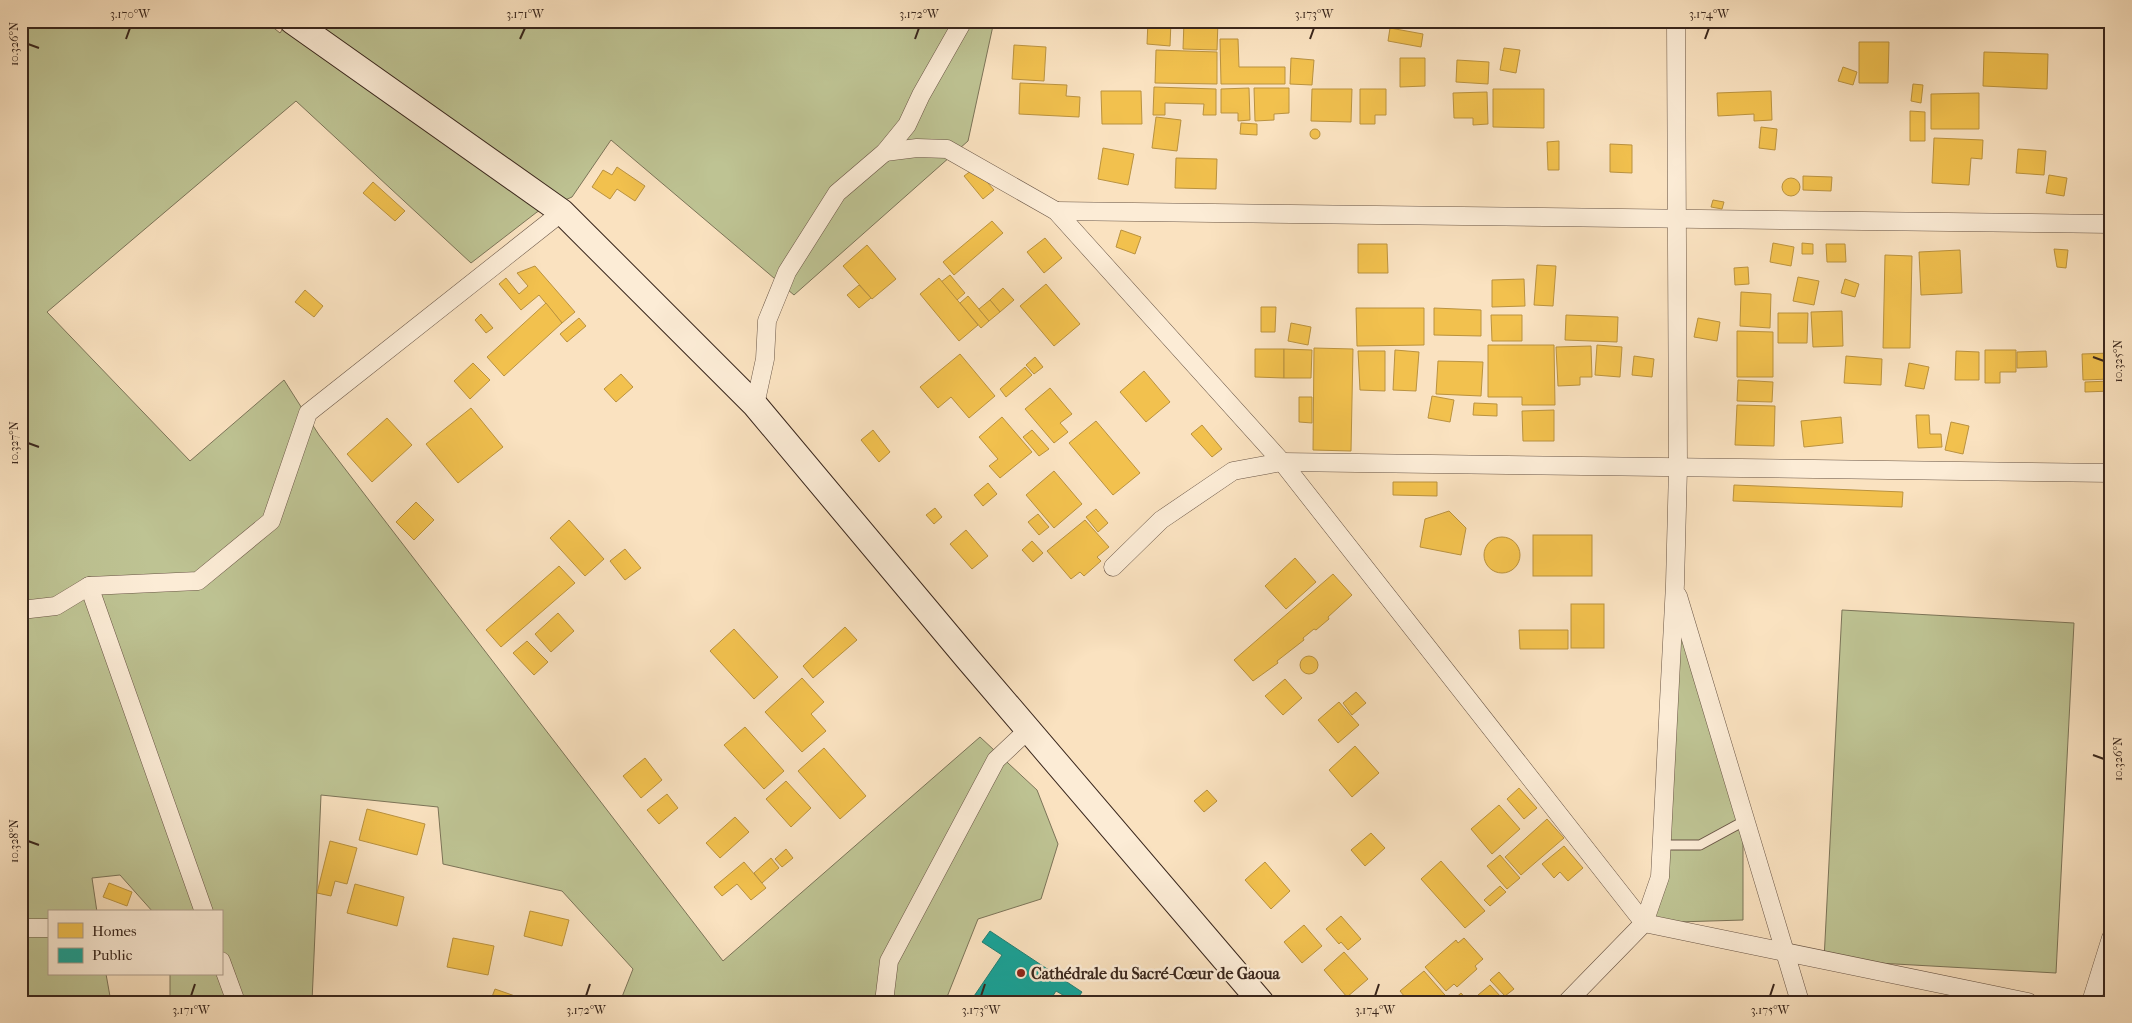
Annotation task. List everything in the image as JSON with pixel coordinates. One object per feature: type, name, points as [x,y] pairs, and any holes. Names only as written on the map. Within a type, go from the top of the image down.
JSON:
[{"type":"main road","points":[[292,21],[562,212],[755,405],[1028,730],[1261,1002]]},
{"type":"street","points":[[755,405],[764,359],[767,321],[787,272],[837,193],[885,152],[907,125],[921,95],[963,21]]},
{"type":"street","points":[[1567,1002],[1585,994],[1644,923],[1660,877],[1675,584],[1678,468],[1676,21]]},
{"type":"street","points":[[885,152],[917,148],[946,149],[1056,211],[1282,462],[1644,923],[2028,1002]]},
{"type":"street","points":[[1056,211],[2111,224]]},
{"type":"street","points":[[21,610],[56,606],[89,586],[198,581],[270,521],[308,413],[562,212]]},
{"type":"street","points":[[1113,567],[1161,520],[1233,471],[1282,462],[2111,472]]},
{"type":"street","points":[[1675,584],[1800,1002]]},
{"type":"street","points":[[89,586],[203,910]]},
{"type":"street","points":[[884,1002],[889,961],[893,952],[996,760],[1028,730]]},
{"type":"street","points":[[21,928],[48,928]]},
{"type":"street","points":[[2091,1002],[2111,938]]},
{"type":"street","points":[[222,963],[238,999]]},
{"type":"lane","points":[[1661,845],[1700,845],[1746,820]]},
{"type":"green space","points":[[21,21],[265,21],[280,33],[288,21],[994,21],[968,141],[794,295],[611,140],[572,197],[537,212],[471,263],[296,101],[47,312],[190,461],[284,380],[319,435],[723,961],[980,737],[1037,790],[1058,844],[1041,899],[978,919],[945,1002],[620,1002],[633,969],[562,891],[443,864],[438,807],[321,795],[312,1002],[170,1002],[170,976],[222,976],[222,910],[151,910],[120,875],[92,878],[97,910],[48,910],[48,976],[106,976],[111,1002],[21,1002]]},
{"type":"green space","points":[[1675,584],[1743,830],[1743,920],[1644,923],[1660,877]]},
{"type":"green space","points":[[1842,610],[2074,623],[2056,973],[1824,960]]},
{"type":"building: Homes","points":[[1148,21],[1171,21],[1170,46],[1147,44]]},
{"type":"building: Homes","points":[[1184,21],[1218,21],[1217,50],[1183,49]]},
{"type":"building: Homes","points":[[1390,28],[1423,34],[1421,47],[1388,41]]},
{"type":"building: Homes","points":[[1220,39],[1238,39],[1239,67],[1285,67],[1285,84],[1221,84]]},
{"type":"building: Homes","points":[[1859,42],[1889,42],[1888,83],[1859,83]]},
{"type":"building: Homes","points":[[1014,45],[1046,47],[1044,81],[1012,79]]},
{"type":"building: Homes","points":[[1504,48],[1520,50],[1516,73],[1500,70]]},
{"type":"building: Homes","points":[[1156,50],[1217,52],[1217,84],[1155,83]]},
{"type":"building: Homes","points":[[1984,52],[2048,54],[2047,89],[1983,86]]},
{"type":"building: Homes","points":[[1291,58],[1314,60],[1312,85],[1290,84]]},
{"type":"building: Homes","points":[[1400,58],[1425,58],[1425,86],[1400,87]]},
{"type":"building: Homes","points":[[1457,60],[1489,62],[1488,84],[1456,82]]},
{"type":"building: Homes","points":[[1843,67],[1857,72],[1853,85],[1838,81]]},
{"type":"building: Homes","points":[[1020,83],[1067,85],[1066,96],[1080,97],[1079,117],[1019,114]]},
{"type":"building: Homes","points":[[1913,84],[1923,85],[1921,103],[1911,101]]},
{"type":"building: Homes","points":[[1154,87],[1216,89],[1216,115],[1203,115],[1204,104],[1165,103],[1165,115],[1153,115]]},
{"type":"building: Homes","points":[[1249,88],[1250,120],[1238,121],[1238,113],[1221,113],[1221,89]]},
{"type":"building: Homes","points":[[1254,88],[1289,88],[1289,113],[1274,114],[1274,120],[1255,121]]},
{"type":"building: Homes","points":[[1312,89],[1352,89],[1351,122],[1311,121]]},
{"type":"building: Homes","points":[[1360,89],[1386,89],[1386,115],[1375,115],[1375,124],[1360,124]]},
{"type":"building: Homes","points":[[1493,89],[1544,89],[1544,128],[1493,127]]},
{"type":"building: Homes","points":[[1101,91],[1141,91],[1142,124],[1102,124]]},
{"type":"building: Homes","points":[[1771,91],[1772,120],[1754,121],[1754,114],[1718,116],[1717,93]]},
{"type":"building: Homes","points":[[1487,92],[1488,124],[1473,125],[1473,118],[1454,118],[1453,93]]},
{"type":"building: Homes","points":[[1979,93],[1979,129],[1931,129],[1931,94]]},
{"type":"building: Homes","points":[[1910,111],[1925,112],[1925,141],[1910,141]]},
{"type":"building: Homes","points":[[1156,117],[1181,120],[1177,151],[1152,148]]},
{"type":"building: Homes","points":[[1241,123],[1257,124],[1257,135],[1240,134]]},
{"type":"building: Homes","points":[[1761,127],[1777,129],[1775,150],[1759,148]]},
{"type":"building: Homes","points":[[1313,129],[1317,129],[1320,134],[1319,138],[1313,139],[1310,136],[1310,132]]},
{"type":"building: Homes","points":[[1934,138],[1983,140],[1982,159],[1971,158],[1969,185],[1932,183]]},
{"type":"building: Homes","points":[[1559,141],[1559,170],[1548,170],[1547,142]]},
{"type":"building: Homes","points":[[1610,144],[1632,145],[1632,173],[1610,172]]},
{"type":"building: Homes","points":[[1103,148],[1134,154],[1128,185],[1098,179]]},
{"type":"building: Homes","points":[[2018,149],[2046,151],[2044,175],[2016,173]]},
{"type":"building: Homes","points":[[1176,158],[1217,159],[1216,189],[1175,188]]},
{"type":"building: Homes","points":[[617,167],[645,186],[635,201],[617,189],[610,199],[592,187],[603,170],[612,175]]},
{"type":"building: Homes","points":[[975,168],[994,190],[983,199],[964,176]]},
{"type":"building: Homes","points":[[2049,175],[2067,178],[2064,196],[2046,193]]},
{"type":"building: Homes","points":[[1803,176],[1832,177],[1831,191],[1803,190]]},
{"type":"building: Homes","points":[[1791,178],[1797,181],[1800,187],[1797,193],[1791,196],[1785,193],[1782,187],[1785,181]]},
{"type":"building: Homes","points":[[373,182],[405,211],[395,221],[363,193]]},
{"type":"building: Homes","points":[[1713,200],[1724,202],[1722,209],[1711,207]]},
{"type":"building: Homes","points":[[992,221],[1003,233],[954,275],[943,262]]},
{"type":"building: Homes","points":[[1121,230],[1141,237],[1135,254],[1116,247]]},
{"type":"building: Homes","points":[[1045,238],[1062,258],[1044,273],[1027,252]]},
{"type":"building: Homes","points":[[1773,243],[1794,247],[1791,266],[1770,262]]},
{"type":"building: Homes","points":[[1802,243],[1813,244],[1813,254],[1802,254]]},
{"type":"building: Homes","points":[[1358,244],[1387,244],[1388,273],[1358,273]]},
{"type":"building: Homes","points":[[1826,244],[1845,244],[1846,262],[1827,262]]},
{"type":"building: Homes","points":[[867,245],[896,279],[872,299],[843,266]]},
{"type":"building: Homes","points":[[2054,249],[2068,250],[2066,268],[2057,267]]},
{"type":"building: Homes","points":[[1960,250],[1962,293],[1921,295],[1919,252]]},
{"type":"building: Homes","points":[[1885,255],[1912,256],[1910,348],[1883,348]]},
{"type":"building: Homes","points":[[1537,265],[1556,266],[1553,306],[1534,305]]},
{"type":"building: Homes","points":[[535,266],[575,312],[562,323],[539,295],[521,310],[499,284],[506,278],[519,294],[528,286],[517,273]]},
{"type":"building: Homes","points":[[1748,267],[1749,284],[1735,285],[1734,268]]},
{"type":"building: Homes","points":[[950,275],[965,293],[957,300],[941,282]]},
{"type":"building: Homes","points":[[1798,277],[1819,281],[1814,305],[1793,301]]},
{"type":"building: Homes","points":[[939,278],[978,325],[959,341],[920,294]]},
{"type":"building: Homes","points":[[1524,279],[1525,306],[1492,307],[1492,280]]},
{"type":"building: Homes","points":[[1845,279],[1859,284],[1855,297],[1841,293]]},
{"type":"building: Homes","points":[[1046,284],[1080,324],[1054,346],[1020,306]]},
{"type":"building: Homes","points":[[859,285],[871,298],[859,308],[847,295]]},
{"type":"building: Homes","points":[[1003,288],[1014,300],[1000,312],[990,300]]},
{"type":"building: Homes","points":[[305,290],[323,306],[314,317],[295,302]]},
{"type":"building: Homes","points":[[1741,292],[1771,294],[1770,328],[1740,326]]},
{"type":"building: Homes","points":[[968,296],[989,321],[981,328],[960,303]]},
{"type":"building: Homes","points":[[990,300],[1000,312],[989,321],[979,309]]},
{"type":"building: Homes","points":[[546,303],[562,323],[504,376],[487,357]]},
{"type":"building: Homes","points":[[1261,307],[1276,307],[1275,332],[1261,332]]},
{"type":"building: Homes","points":[[1356,308],[1424,308],[1424,345],[1357,346]]},
{"type":"building: Homes","points":[[1434,308],[1481,310],[1481,336],[1434,335]]},
{"type":"building: Homes","points":[[1842,311],[1843,346],[1813,347],[1811,312]]},
{"type":"building: Homes","points":[[1778,313],[1808,313],[1807,343],[1778,343]]},
{"type":"building: Homes","points":[[481,314],[493,328],[486,333],[475,320]]},
{"type":"building: Homes","points":[[1491,315],[1522,315],[1522,341],[1492,341]]},
{"type":"building: Homes","points":[[1566,315],[1618,317],[1617,342],[1565,340]]},
{"type":"building: Homes","points":[[579,318],[586,326],[567,342],[560,334]]},
{"type":"building: Homes","points":[[1698,318],[1720,322],[1717,341],[1694,337]]},
{"type":"building: Homes","points":[[1291,323],[1311,327],[1308,345],[1288,341]]},
{"type":"building: Homes","points":[[1737,331],[1773,332],[1773,377],[1737,377]]},
{"type":"building: Homes","points":[[1488,345],[1554,345],[1555,405],[1522,405],[1522,397],[1488,397]]},
{"type":"building: Homes","points":[[1597,345],[1622,347],[1620,377],[1595,375]]},
{"type":"building: Homes","points":[[1591,346],[1592,377],[1580,377],[1580,385],[1558,386],[1556,347]]},
{"type":"building: Homes","points":[[1314,348],[1353,349],[1351,451],[1313,450]]},
{"type":"building: Homes","points":[[1255,349],[1284,349],[1284,378],[1255,377]]},
{"type":"building: Homes","points":[[1284,349],[1312,350],[1311,378],[1284,378]]},
{"type":"building: Homes","points":[[1395,350],[1419,352],[1416,391],[1393,390]]},
{"type":"building: Homes","points":[[1985,350],[2016,350],[2016,372],[2000,372],[2000,383],[1985,383]]},
{"type":"building: Homes","points":[[1358,351],[1385,351],[1385,391],[1360,390]]},
{"type":"building: Homes","points":[[1956,351],[1979,352],[1979,380],[1955,380]]},
{"type":"building: Homes","points":[[2046,351],[2047,367],[2017,368],[2017,352]]},
{"type":"building: Homes","points":[[2111,353],[2111,379],[2083,380],[2082,354]]},
{"type":"building: Homes","points":[[960,354],[995,396],[969,418],[951,397],[938,408],[920,387]]},
{"type":"building: Homes","points":[[1634,356],[1654,359],[1652,377],[1632,375]]},
{"type":"building: Homes","points":[[1846,356],[1882,359],[1881,385],[1844,383]]},
{"type":"building: Homes","points":[[1035,357],[1043,367],[1034,374],[1026,365]]},
{"type":"building: Homes","points":[[1438,361],[1483,362],[1481,396],[1436,394]]},
{"type":"building: Homes","points":[[473,363],[490,380],[470,399],[454,381]]},
{"type":"building: Homes","points":[[1909,363],[1929,367],[1924,389],[1905,386]]},
{"type":"building: Homes","points":[[1025,367],[1032,375],[1006,397],[1000,389]]},
{"type":"building: Homes","points":[[1144,371],[1170,402],[1146,422],[1120,392]]},
{"type":"building: Homes","points":[[621,374],[633,387],[616,402],[604,389]]},
{"type":"building: Homes","points":[[1738,380],[1773,382],[1772,402],[1737,401]]},
{"type":"building: Homes","points":[[2111,381],[2111,391],[2085,392],[2085,382]]},
{"type":"building: Homes","points":[[1050,388],[1072,414],[1060,423],[1068,432],[1054,443],[1025,409]]},
{"type":"building: Homes","points":[[1432,396],[1454,400],[1450,422],[1428,418]]},
{"type":"building: Homes","points":[[1299,397],[1312,397],[1312,423],[1299,422]]},
{"type":"building: Homes","points":[[1474,403],[1497,404],[1497,416],[1473,415]]},
{"type":"building: Homes","points":[[1737,405],[1775,406],[1774,446],[1735,445]]},
{"type":"building: Homes","points":[[471,408],[503,447],[458,483],[426,444]]},
{"type":"building: Homes","points":[[1554,410],[1554,441],[1523,441],[1522,411]]},
{"type":"building: Homes","points":[[1916,415],[1929,415],[1930,434],[1941,434],[1942,447],[1918,448]]},
{"type":"building: Homes","points":[[1002,417],[1032,452],[1000,478],[989,466],[998,459],[979,437]]},
{"type":"building: Homes","points":[[1841,417],[1843,443],[1804,447],[1801,421]]},
{"type":"building: Homes","points":[[387,418],[412,445],[372,482],[347,454]]},
{"type":"building: Homes","points":[[1096,421],[1140,473],[1113,495],[1069,443]]},
{"type":"building: Homes","points":[[1951,422],[1969,426],[1963,454],[1945,450]]},
{"type":"building: Homes","points":[[1202,425],[1222,449],[1212,457],[1191,434]]},
{"type":"building: Homes","points":[[873,430],[890,452],[879,462],[861,440]]},
{"type":"building: Homes","points":[[1032,430],[1049,449],[1039,456],[1023,437]]},
{"type":"building: Homes","points":[[1054,471],[1082,504],[1054,528],[1026,495]]},
{"type":"building: Homes","points":[[1393,482],[1437,482],[1437,496],[1393,495]]},
{"type":"building: Homes","points":[[988,483],[997,494],[983,506],[974,495]]},
{"type":"building: Homes","points":[[1734,485],[1903,492],[1902,507],[1733,501]]},
{"type":"building: Homes","points":[[416,502],[434,520],[414,540],[396,522]]},
{"type":"building: Homes","points":[[935,508],[942,517],[934,524],[926,515]]},
{"type":"building: Homes","points":[[1096,509],[1108,523],[1098,532],[1086,517]]},
{"type":"building: Homes","points":[[1449,511],[1466,528],[1461,555],[1420,547],[1425,519]]},
{"type":"building: Homes","points":[[1038,514],[1049,527],[1039,535],[1028,522]]},
{"type":"building: Homes","points":[[569,520],[604,559],[585,576],[550,538]]},
{"type":"building: Homes","points":[[1085,520],[1109,547],[1097,557],[1101,561],[1084,576],[1080,572],[1071,579],[1047,551]]},
{"type":"building: Homes","points":[[966,530],[988,556],[972,569],[950,544]]},
{"type":"building: Homes","points":[[1533,535],[1592,535],[1592,576],[1533,576]]},
{"type":"building: Homes","points":[[1502,537],[1514,543],[1520,555],[1514,567],[1502,573],[1490,567],[1484,555],[1490,543]]},
{"type":"building: Homes","points":[[1032,541],[1043,553],[1033,562],[1022,550]]},
{"type":"building: Homes","points":[[625,549],[641,568],[625,580],[610,561]]},
{"type":"building: Homes","points":[[1295,558],[1316,582],[1286,609],[1265,586]]},
{"type":"building: Homes","points":[[559,566],[575,583],[501,647],[486,630]]},
{"type":"building: Homes","points":[[1333,574],[1352,595],[1328,617],[1329,619],[1303,638],[1304,640],[1277,661],[1278,663],[1253,681],[1234,660]]},
{"type":"building: Homes","points":[[1571,604],[1604,604],[1604,648],[1571,648]]},
{"type":"building: Homes","points":[[558,613],[574,631],[551,652],[535,634]]},
{"type":"building: Homes","points":[[845,627],[857,640],[813,678],[803,666]]},
{"type":"building: Homes","points":[[734,629],[778,677],[754,699],[710,651]]},
{"type":"building: Homes","points":[[1519,630],[1568,630],[1568,649],[1520,649]]},
{"type":"building: Homes","points":[[527,641],[548,662],[534,675],[513,653]]},
{"type":"building: Homes","points":[[1305,656],[1313,656],[1318,661],[1316,672],[1305,674],[1300,669],[1300,661]]},
{"type":"building: Homes","points":[[802,678],[824,702],[811,714],[826,731],[802,752],[765,712]]},
{"type":"building: Homes","points":[[1285,679],[1302,698],[1283,715],[1265,696]]},
{"type":"building: Homes","points":[[1356,692],[1366,703],[1352,715],[1343,703]]},
{"type":"building: Homes","points":[[1339,702],[1359,725],[1338,743],[1318,720]]},
{"type":"building: Homes","points":[[745,727],[784,771],[764,789],[724,745]]},
{"type":"building: Homes","points":[[1355,746],[1379,773],[1352,797],[1329,770]]},
{"type":"building: Homes","points":[[824,748],[866,796],[840,819],[798,771]]},
{"type":"building: Homes","points":[[645,758],[662,780],[641,798],[623,776]]},
{"type":"building: Homes","points":[[786,781],[811,808],[791,827],[766,799]]},
{"type":"building: Homes","points":[[1519,788],[1537,808],[1524,819],[1507,799]]},
{"type":"building: Homes","points":[[1207,790],[1217,801],[1204,812],[1194,801]]},
{"type":"building: Homes","points":[[667,794],[678,808],[659,824],[647,810]]},
{"type":"building: Homes","points":[[1499,805],[1520,829],[1492,854],[1471,829]]},
{"type":"building: Homes","points":[[367,809],[425,824],[417,855],[359,840]]},
{"type":"building: Homes","points":[[735,817],[749,832],[720,858],[706,843]]},
{"type":"building: Homes","points":[[1547,819],[1564,838],[1521,875],[1505,857]]},
{"type":"building: Homes","points":[[1371,833],[1385,848],[1365,866],[1351,850]]},
{"type":"building: Homes","points":[[330,841],[357,848],[347,884],[335,881],[331,896],[317,893]]},
{"type":"building: Homes","points":[[1564,846],[1583,868],[1568,881],[1560,872],[1554,878],[1542,864]]},
{"type":"building: Homes","points":[[786,849],[793,858],[782,867],[775,859]]},
{"type":"building: Homes","points":[[1500,855],[1520,878],[1507,889],[1487,866]]},
{"type":"building: Homes","points":[[771,858],[779,868],[762,883],[754,873]]},
{"type":"building: Homes","points":[[1441,861],[1485,911],[1465,928],[1421,879]]},
{"type":"building: Homes","points":[[744,862],[766,888],[751,900],[737,884],[722,896],[714,887]]},
{"type":"building: Homes","points":[[1265,862],[1290,891],[1271,909],[1245,880]]},
{"type":"building: Homes","points":[[109,883],[132,892],[127,906],[103,897]]},
{"type":"building: Homes","points":[[355,884],[404,897],[397,926],[347,913]]},
{"type":"building: Homes","points":[[1500,886],[1506,892],[1490,906],[1484,900]]},
{"type":"building: Homes","points":[[530,911],[569,920],[562,946],[524,936]]},
{"type":"building: Homes","points":[[1341,916],[1361,939],[1348,950],[1341,942],[1339,944],[1326,929]]},
{"type":"building: Homes","points":[[1304,925],[1322,946],[1302,963],[1284,942]]},
{"type":"building: Homes","points":[[453,938],[494,946],[488,975],[447,967]]},
{"type":"building: Homes","points":[[1464,938],[1483,959],[1475,966],[1477,969],[1457,987],[1454,984],[1446,991],[1425,967],[1456,940],[1458,943]]},
{"type":"building: Homes","points":[[1344,952],[1368,979],[1347,997],[1324,970]]},
{"type":"building: Homes","points":[[1424,971],[1451,1002],[1409,1002],[1400,991]]},
{"type":"building: Homes","points":[[1499,972],[1514,989],[1505,996],[1490,980]]},
{"type":"building: Homes","points":[[1490,985],[1501,997],[1496,1002],[1484,1002],[1478,995]]},
{"type":"building: Homes","points":[[495,989],[532,1002],[490,1002]]},
{"type":"building: Homes","points":[[1461,993],[1469,1002],[1452,1002],[1452,1001]]},
{"type":"building: Public","name":"Cathédrale du Sacré-Cœur de Gaoua","points":[[990,931],[1082,992],[1075,1002],[1056,991],[1049,1002],[970,1002],[1002,955],[982,942]]},
{"type":"place","name":"Cathédrale du Sacré-Cœur de Gaoua","points":[[1021,973]]}]
